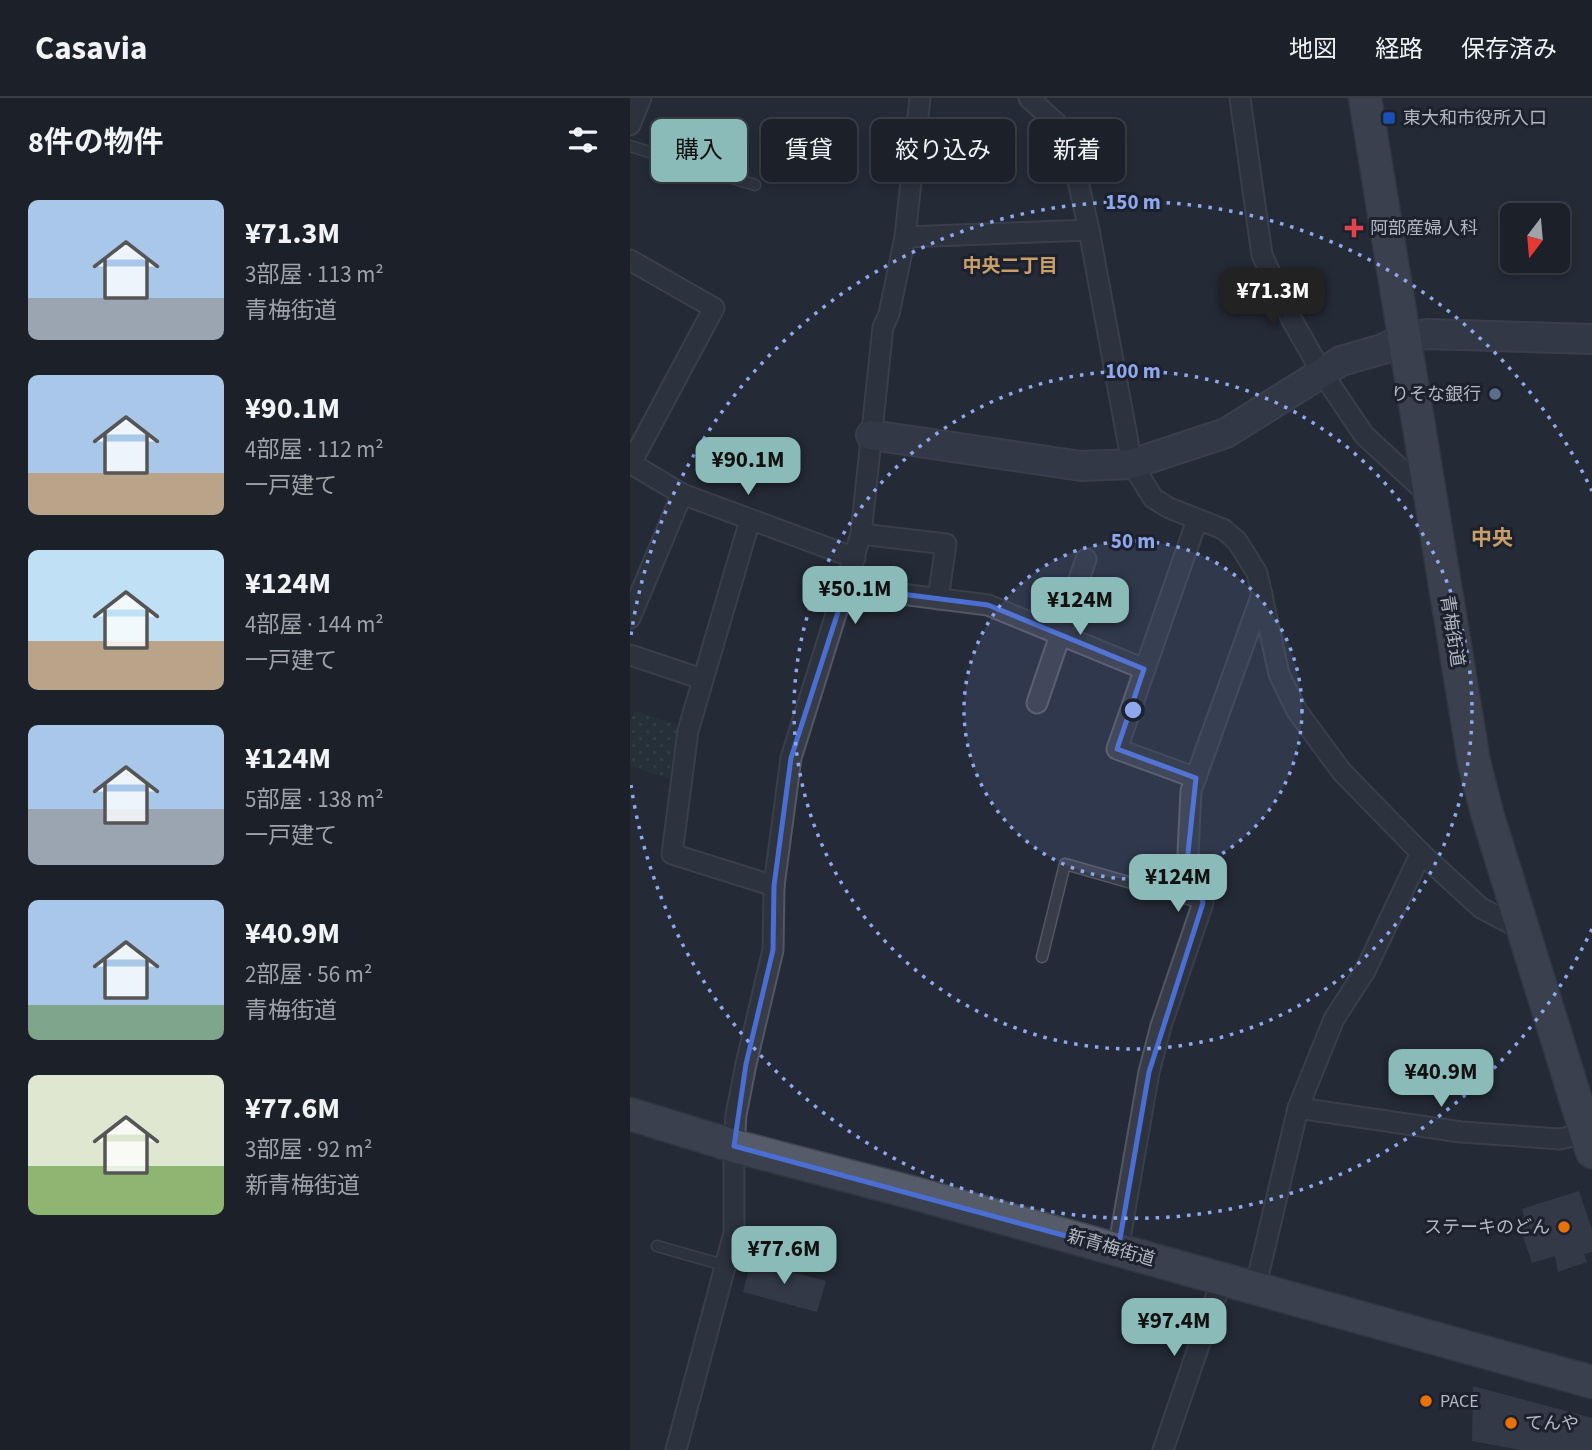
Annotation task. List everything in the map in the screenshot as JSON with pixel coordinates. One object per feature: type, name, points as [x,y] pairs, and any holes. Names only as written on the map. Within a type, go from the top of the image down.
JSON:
[{"type":"main road","name":"青梅街道","points":[[1365,98],[1474,762],[1589,1142]]},
{"type":"main road","name":"新青梅街道","points":[[630,1114],[734,1146],[910,1192],[1592,1382]]},
{"type":"street","points":[[630,125],[641,98]]},
{"type":"street","points":[[676,1450],[734,1233],[736,1115],[773,950],[774,886],[791,758],[861,534],[883,327],[889,313],[905,237],[920,98]]},
{"type":"street","points":[[1029,98],[1057,124],[1070,145],[1089,230],[1132,464],[1153,498],[1196,520],[1223,529],[1237,541],[1257,573],[1279,674],[1297,711],[1342,772],[1421,853],[1481,908],[1523,930]]},
{"type":"street","points":[[1240,98],[1262,255],[1292,320],[1321,371],[1364,435],[1431,497]]},
{"type":"street","points":[[905,237],[1089,230]]},
{"type":"street","points":[[630,260],[714,308],[630,463],[682,494],[855,558]]},
{"type":"street","points":[[871,435],[1081,466],[1132,464],[1226,433],[1321,371],[1341,361],[1383,349],[1404,338],[1427,334],[1592,339]]},
{"type":"street","points":[[630,618],[682,494]]},
{"type":"street","points":[[750,520],[688,731],[672,854],[774,886]]},
{"type":"street","points":[[1196,520],[1117,750],[1196,778]]},
{"type":"street","points":[[861,534],[946,544],[938,599]]},
{"type":"street","points":[[1037,703],[1086,559]]},
{"type":"street","points":[[846,587],[988,605],[1144,669]]},
{"type":"street","points":[[1118,1250],[1149,1072],[1161,1026],[1203,903],[1188,853],[1191,791],[1262,593]]},
{"type":"street","points":[[630,655],[702,679]]},
{"type":"street","points":[[1255,1289],[1298,1108],[1334,1019],[1365,971],[1421,853]]},
{"type":"street","points":[[1298,1108],[1461,1132],[1589,1142]]},
{"type":"street","points":[[1163,1450],[1222,1279]]},
{"type":"lane","points":[[630,146],[755,185]]},
{"type":"lane","points":[[1042,957],[1065,864],[1203,903]]},
{"type":"lane","points":[[657,1247],[727,1266]]},
{"type":"highlighted area","points":[[846,587],[988,605],[1144,669],[1117,749],[1196,778],[1188,853],[1203,903],[1149,1072],[1118,1250],[734,1146],[746,1064],[773,950],[774,886],[791,758]]},
{"type":"shaded area","points":[[635,711],[679,725],[672,780],[630,766],[630,720]]},
{"type":"building","points":[[1579,1191],[1592,1229],[1592,1252],[1584,1254],[1587,1262],[1558,1272],[1555,1256],[1532,1263],[1519,1225],[1525,1220],[1522,1209]]},
{"type":"building","points":[[751,1261],[826,1281],[817,1312],[743,1292]]},
{"type":"building","points":[[1473,1386],[1592,1418],[1592,1450],[1520,1450],[1472,1441]]},
{"type":"place","name":"東大和市役所入口","points":[[1389,118]]},
{"type":"place","name":"阿部産婦人科","points":[[1354,228]]},
{"type":"place","name":"りそな銀行","points":[[1495,394]]},
{"type":"place","name":"ステーキのどん","points":[[1564,1227]]},
{"type":"place","name":"PACE","points":[[1426,1401]]},
{"type":"place","name":"てんや","points":[[1511,1423]]},
{"type":"district","name":"中央二丁目","points":[[1010,266]]},
{"type":"district","name":"中央","points":[[1492,538]]}]
